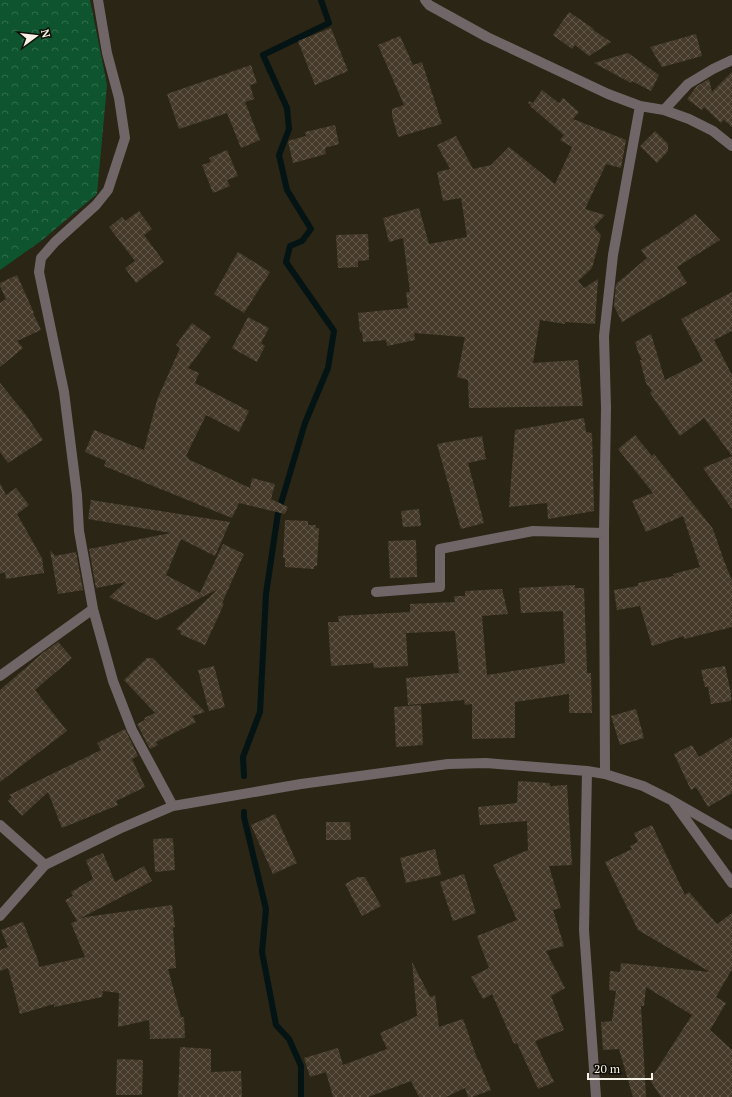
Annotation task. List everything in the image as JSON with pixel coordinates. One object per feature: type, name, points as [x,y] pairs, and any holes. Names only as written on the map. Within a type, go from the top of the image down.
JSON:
[{"type":"street","points":[[98,0],[107,52],[119,98],[125,138],[108,190],[96,205],[55,242],[41,258],[39,272],[64,392],[77,496],[79,531],[93,609],[113,681],[132,730],[172,806]]},
{"type":"street","points":[[425,0],[429,5],[487,37],[608,94],[640,106],[664,110],[689,119],[713,131],[732,146]]},
{"type":"street","points":[[664,110],[688,84],[732,60]]},
{"type":"street","points":[[605,774],[604,533],[606,408],[604,336],[613,255],[640,106]]},
{"type":"street","points":[[376,592],[440,587],[440,549],[533,531],[604,533]]},
{"type":"street","points":[[0,676],[93,609]]},
{"type":"street","points":[[0,916],[45,865],[119,829],[172,806],[301,784],[448,764],[486,763],[587,771],[605,774],[644,786],[732,835]]},
{"type":"street","points":[[587,771],[584,930],[596,1097]]},
{"type":"street","points":[[671,800],[732,883]]},
{"type":"street","points":[[0,826],[45,865]]},
{"type":"green space","points":[[0,0],[90,0],[107,85],[97,194],[41,241],[0,270]]},
{"type":"building","points":[[569,12],[611,42],[589,56],[575,45],[572,49],[553,35]]},
{"type":"building","points":[[331,28],[348,71],[315,85],[298,41]]},
{"type":"building","points":[[696,34],[702,56],[662,67],[650,47]]},
{"type":"building","points":[[400,36],[413,65],[422,62],[442,124],[398,137],[392,116],[392,109],[404,105],[378,45]]},
{"type":"building","points":[[628,53],[659,75],[651,91],[632,81],[631,83],[594,63]]},
{"type":"building","points":[[251,65],[257,83],[250,85],[254,99],[245,102],[260,140],[241,148],[227,113],[179,129],[167,94]]},
{"type":"building","points":[[732,72],[732,127],[724,120],[721,122],[722,124],[704,107],[702,110],[687,99],[697,86],[709,79],[712,92]]},
{"type":"building","points":[[542,90],[559,103],[563,98],[579,112],[573,119],[626,140],[621,168],[606,164],[585,209],[605,215],[594,227],[601,235],[592,268],[578,281],[584,288],[598,279],[595,324],[565,322],[565,324],[540,320],[533,363],[578,360],[583,406],[469,408],[468,380],[457,377],[465,337],[414,333],[415,340],[387,346],[386,340],[363,342],[362,332],[360,332],[358,313],[408,308],[406,292],[410,292],[403,238],[389,242],[383,218],[419,208],[429,244],[467,237],[461,198],[443,201],[437,172],[450,169],[437,145],[456,136],[473,169],[491,165],[509,147],[555,184],[572,147],[560,140],[564,135],[528,103],[529,101],[533,103]]},
{"type":"building","points":[[335,125],[339,144],[325,148],[326,154],[293,163],[288,141],[306,136],[305,132]]},
{"type":"building","points":[[655,131],[668,144],[668,151],[657,163],[640,146]]},
{"type":"building","points":[[227,150],[238,176],[227,180],[230,186],[213,193],[202,165],[211,162],[209,158]]},
{"type":"building","points":[[139,211],[152,229],[144,235],[164,262],[136,283],[125,268],[135,261],[109,227],[122,217],[125,221]]},
{"type":"building","points":[[695,214],[720,240],[677,267],[687,283],[622,322],[614,306],[616,284],[647,258],[641,250],[666,234],[669,236],[667,234]]},
{"type":"building","points":[[368,234],[369,260],[358,261],[358,267],[338,268],[336,235]]},
{"type":"building","points":[[238,252],[270,272],[244,313],[214,294]]},
{"type":"building","points":[[17,275],[41,330],[17,341],[23,348],[0,367],[0,303],[6,299],[0,283]]},
{"type":"building","points":[[732,292],[732,331],[714,340],[732,375],[732,456],[704,418],[680,436],[650,393],[652,391],[646,383],[640,360],[642,360],[635,342],[651,334],[665,380],[703,361],[681,319]]},
{"type":"building","points":[[248,317],[269,328],[261,343],[265,346],[257,362],[232,348]]},
{"type":"building","points":[[192,323],[211,337],[188,368],[199,373],[195,383],[249,411],[239,432],[206,415],[186,456],[189,458],[188,459],[250,488],[252,478],[275,484],[271,499],[288,507],[285,514],[239,503],[232,518],[104,466],[106,461],[85,452],[94,430],[144,450],[157,400],[180,348],[176,345]]},
{"type":"building","points":[[0,383],[26,415],[43,440],[8,463],[0,452]]},
{"type":"building","points":[[584,418],[586,432],[592,433],[594,511],[548,519],[547,503],[509,507],[515,430]]},
{"type":"building","points":[[635,435],[652,456],[654,454],[713,529],[732,581],[732,627],[684,639],[684,636],[652,646],[640,606],[617,610],[614,590],[638,586],[638,583],[674,576],[673,574],[700,567],[683,516],[646,532],[632,501],[653,493],[618,449]]},
{"type":"building","points":[[482,436],[486,459],[468,463],[484,523],[461,529],[437,444]]},
{"type":"building","points":[[732,456],[732,509],[703,468]]},
{"type":"building","points":[[0,483],[6,495],[16,488],[29,505],[17,514],[42,558],[44,573],[6,579],[5,572],[0,574]]},
{"type":"building","points":[[91,500],[230,522],[215,556],[181,539],[166,575],[200,593],[223,544],[244,554],[205,645],[180,634],[181,631],[176,629],[218,589],[157,620],[109,597],[126,582],[96,588],[89,549],[171,533],[88,519]]},
{"type":"building","points":[[419,509],[421,526],[403,527],[401,511]]},
{"type":"building","points":[[285,520],[308,521],[308,525],[316,525],[316,528],[319,528],[317,566],[314,566],[314,569],[285,567],[285,558],[283,558]]},
{"type":"building","points":[[416,540],[417,577],[390,578],[388,541]]},
{"type":"building","points":[[50,550],[55,556],[76,552],[83,590],[58,594]]},
{"type":"building","points":[[575,585],[575,588],[584,588],[587,673],[591,673],[592,713],[569,713],[569,694],[515,702],[515,738],[472,739],[472,704],[465,705],[464,700],[408,705],[406,678],[459,673],[455,631],[406,633],[408,666],[374,668],[373,663],[331,666],[328,622],[339,622],[338,616],[410,612],[410,604],[455,602],[454,596],[465,596],[465,591],[502,589],[508,614],[482,616],[487,675],[565,663],[563,611],[521,613],[519,588]]},
{"type":"building","points":[[58,642],[72,658],[35,690],[67,731],[0,782],[0,690],[44,652]]},
{"type":"building","points":[[147,658],[153,658],[205,712],[192,716],[196,722],[156,742],[158,745],[150,749],[137,724],[145,720],[144,718],[155,713],[124,680]]},
{"type":"building","points":[[214,666],[225,707],[209,711],[198,670]]},
{"type":"building","points":[[725,666],[731,693],[731,701],[711,704],[708,687],[705,687],[701,670]]},
{"type":"building","points":[[421,705],[423,745],[396,747],[394,707]]},
{"type":"building","points":[[636,709],[644,738],[620,745],[611,716]]},
{"type":"building","points":[[125,729],[138,756],[132,759],[145,787],[116,801],[118,805],[62,828],[48,792],[22,816],[8,801],[12,797],[9,795],[101,750],[97,743]]},
{"type":"building","points":[[732,737],[732,793],[708,807],[696,787],[691,790],[674,754],[692,745],[699,757]]},
{"type":"building","points":[[518,781],[550,783],[550,786],[567,785],[572,865],[549,866],[561,908],[553,910],[564,946],[546,951],[565,988],[551,996],[564,1030],[535,1041],[554,1082],[538,1089],[517,1043],[514,1044],[492,994],[483,999],[471,977],[489,968],[477,936],[517,920],[493,865],[528,850],[527,821],[480,825],[478,807],[517,803]]},
{"type":"building","points":[[275,814],[297,863],[273,874],[251,825]]},
{"type":"building","points":[[326,822],[350,822],[351,840],[326,840]]},
{"type":"building","points":[[652,825],[685,895],[689,892],[717,924],[732,913],[732,969],[716,997],[726,1003],[710,1030],[732,1050],[732,1097],[661,1097],[650,1080],[692,1015],[646,987],[644,1006],[641,1006],[646,1097],[633,1097],[619,1049],[603,1050],[601,1022],[612,1021],[616,991],[609,990],[610,971],[620,972],[621,963],[710,972],[638,930],[605,862],[632,849],[630,846],[638,842],[634,833]]},
{"type":"building","points":[[173,838],[175,870],[155,872],[153,839]]},
{"type":"building","points":[[435,849],[441,875],[406,883],[400,858]]},
{"type":"building","points":[[103,853],[115,882],[144,866],[152,881],[79,919],[172,905],[175,927],[173,928],[176,968],[168,969],[181,1017],[184,1017],[185,1038],[150,1039],[149,1020],[118,1027],[119,993],[103,991],[102,997],[54,1007],[54,1004],[20,1014],[8,968],[0,971],[0,950],[8,947],[1,930],[23,922],[38,960],[39,967],[85,957],[71,923],[77,921],[65,900],[73,896],[71,892],[93,879],[86,860]]},
{"type":"building","points":[[464,874],[476,913],[453,921],[440,882]]},
{"type":"building","points":[[358,877],[365,877],[381,906],[362,916],[345,884]]},
{"type":"building","points":[[412,962],[430,997],[435,995],[439,1027],[463,1019],[478,1061],[491,1090],[472,1097],[468,1097],[465,1088],[446,1097],[419,1097],[411,1081],[368,1097],[333,1097],[326,1072],[310,1077],[304,1058],[338,1048],[343,1065],[387,1049],[380,1033],[417,1016]]},
{"type":"building","points":[[180,1047],[211,1049],[211,1072],[241,1071],[242,1097],[178,1097]]},
{"type":"building","points":[[117,1059],[143,1060],[142,1095],[116,1095]]},
{"type":"waterway","points":[[244,776],[243,757],[260,712],[266,594],[278,513],[305,423],[328,368],[334,331],[286,262],[290,246],[302,241],[311,229],[287,190],[279,155],[289,129],[287,108],[263,55],[329,23],[321,0]]},
{"type":"waterway","points":[[244,812],[266,909],[262,952],[276,1025],[289,1039],[301,1066],[301,1097]]}]
